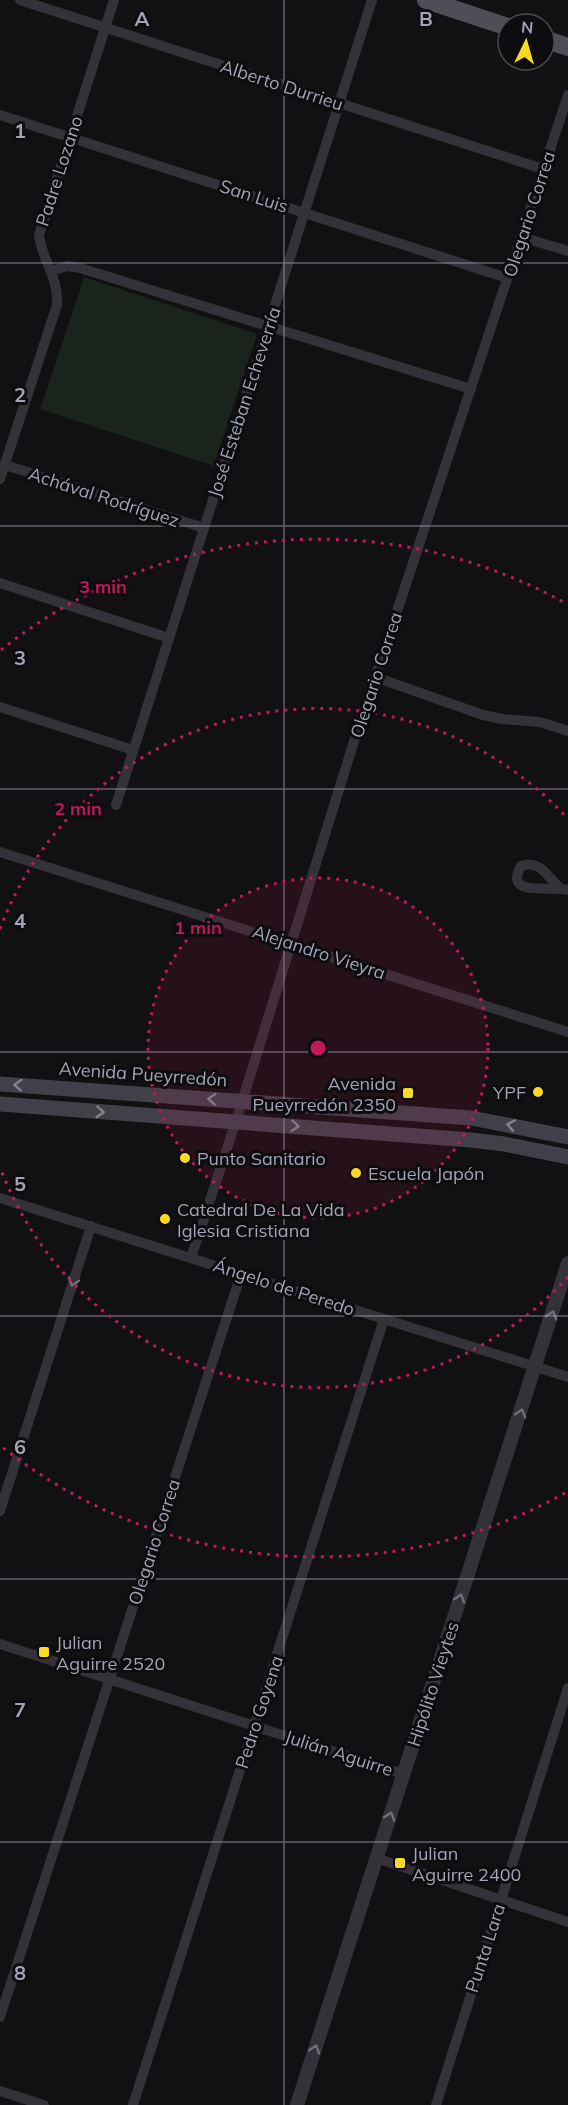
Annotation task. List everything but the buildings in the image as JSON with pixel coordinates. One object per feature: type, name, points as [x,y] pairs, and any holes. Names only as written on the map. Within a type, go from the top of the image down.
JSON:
[{"type":"main road","points":[[426,0],[445,3],[496,22]]},
{"type":"main road","name":"Avenida Pueyrredón","points":[[0,1084],[471,1118],[568,1137]]},
{"type":"main road","points":[[0,1104],[471,1140],[568,1157]]},
{"type":"street","name":"Alberto Durrieu","points":[[20,0],[543,169]]},
{"type":"street","name":"Padre Lozano","points":[[0,479],[57,305],[58,291],[40,246],[39,235],[114,0]]},
{"type":"street","name":"José Esteban Echeverría","points":[[116,805],[372,0]]},
{"type":"street","name":"Olegario Correa","points":[[191,1258],[375,677],[568,95]]},
{"type":"street","name":"San Luis","points":[[0,115],[507,278]]},
{"type":"street","points":[[522,237],[568,251]]},
{"type":"street","points":[[51,271],[68,266],[80,268],[471,390]]},
{"type":"street","name":"Achával Rodríguez","points":[[4,465],[204,528]]},
{"type":"street","points":[[0,583],[169,638]]},
{"type":"street","points":[[375,677],[483,715],[502,720],[540,722],[568,731]]},
{"type":"street","points":[[0,707],[133,750]]},
{"type":"street","name":"Alejandro Vieyra","points":[[0,852],[568,1032]]},
{"type":"street","name":"Ángelo de Peredo","points":[[0,1198],[568,1377]]},
{"type":"street","points":[[0,1511],[91,1226]]},
{"type":"street","name":"Hipólito Vieytes","points":[[297,2105],[568,1263]]},
{"type":"street","name":"Olegario Correa","points":[[0,2017],[241,1274]]},
{"type":"street","name":"Pedro Goyena","points":[[133,2105],[384,1319]]},
{"type":"street","name":"Julián Aguirre","points":[[0,1644],[404,1774]]},
{"type":"street","name":"Punta Lara","points":[[436,2105],[568,1688]]},
{"type":"street","points":[[376,1858],[568,1922]]},
{"type":"street","points":[[0,2091],[44,2105]]},
{"type":"shaded area","points":[[84,277],[257,334],[214,466],[40,409]]},
{"type":"place","name":"YPF","points":[[538,1092]]},
{"type":"place","name":"Avenida Pueyrredón 2350","points":[[408,1093]]},
{"type":"place","name":"Punto Sanitario","points":[[185,1158]]},
{"type":"place","name":"Escuela Japón","points":[[356,1173]]},
{"type":"place","name":"Catedral De La Vida Iglesia Cristiana","points":[[165,1219]]},
{"type":"place","name":"Julian Aguirre 2520","points":[[44,1652]]},
{"type":"place","name":"Julian Aguirre 2400","points":[[400,1863]]}]
